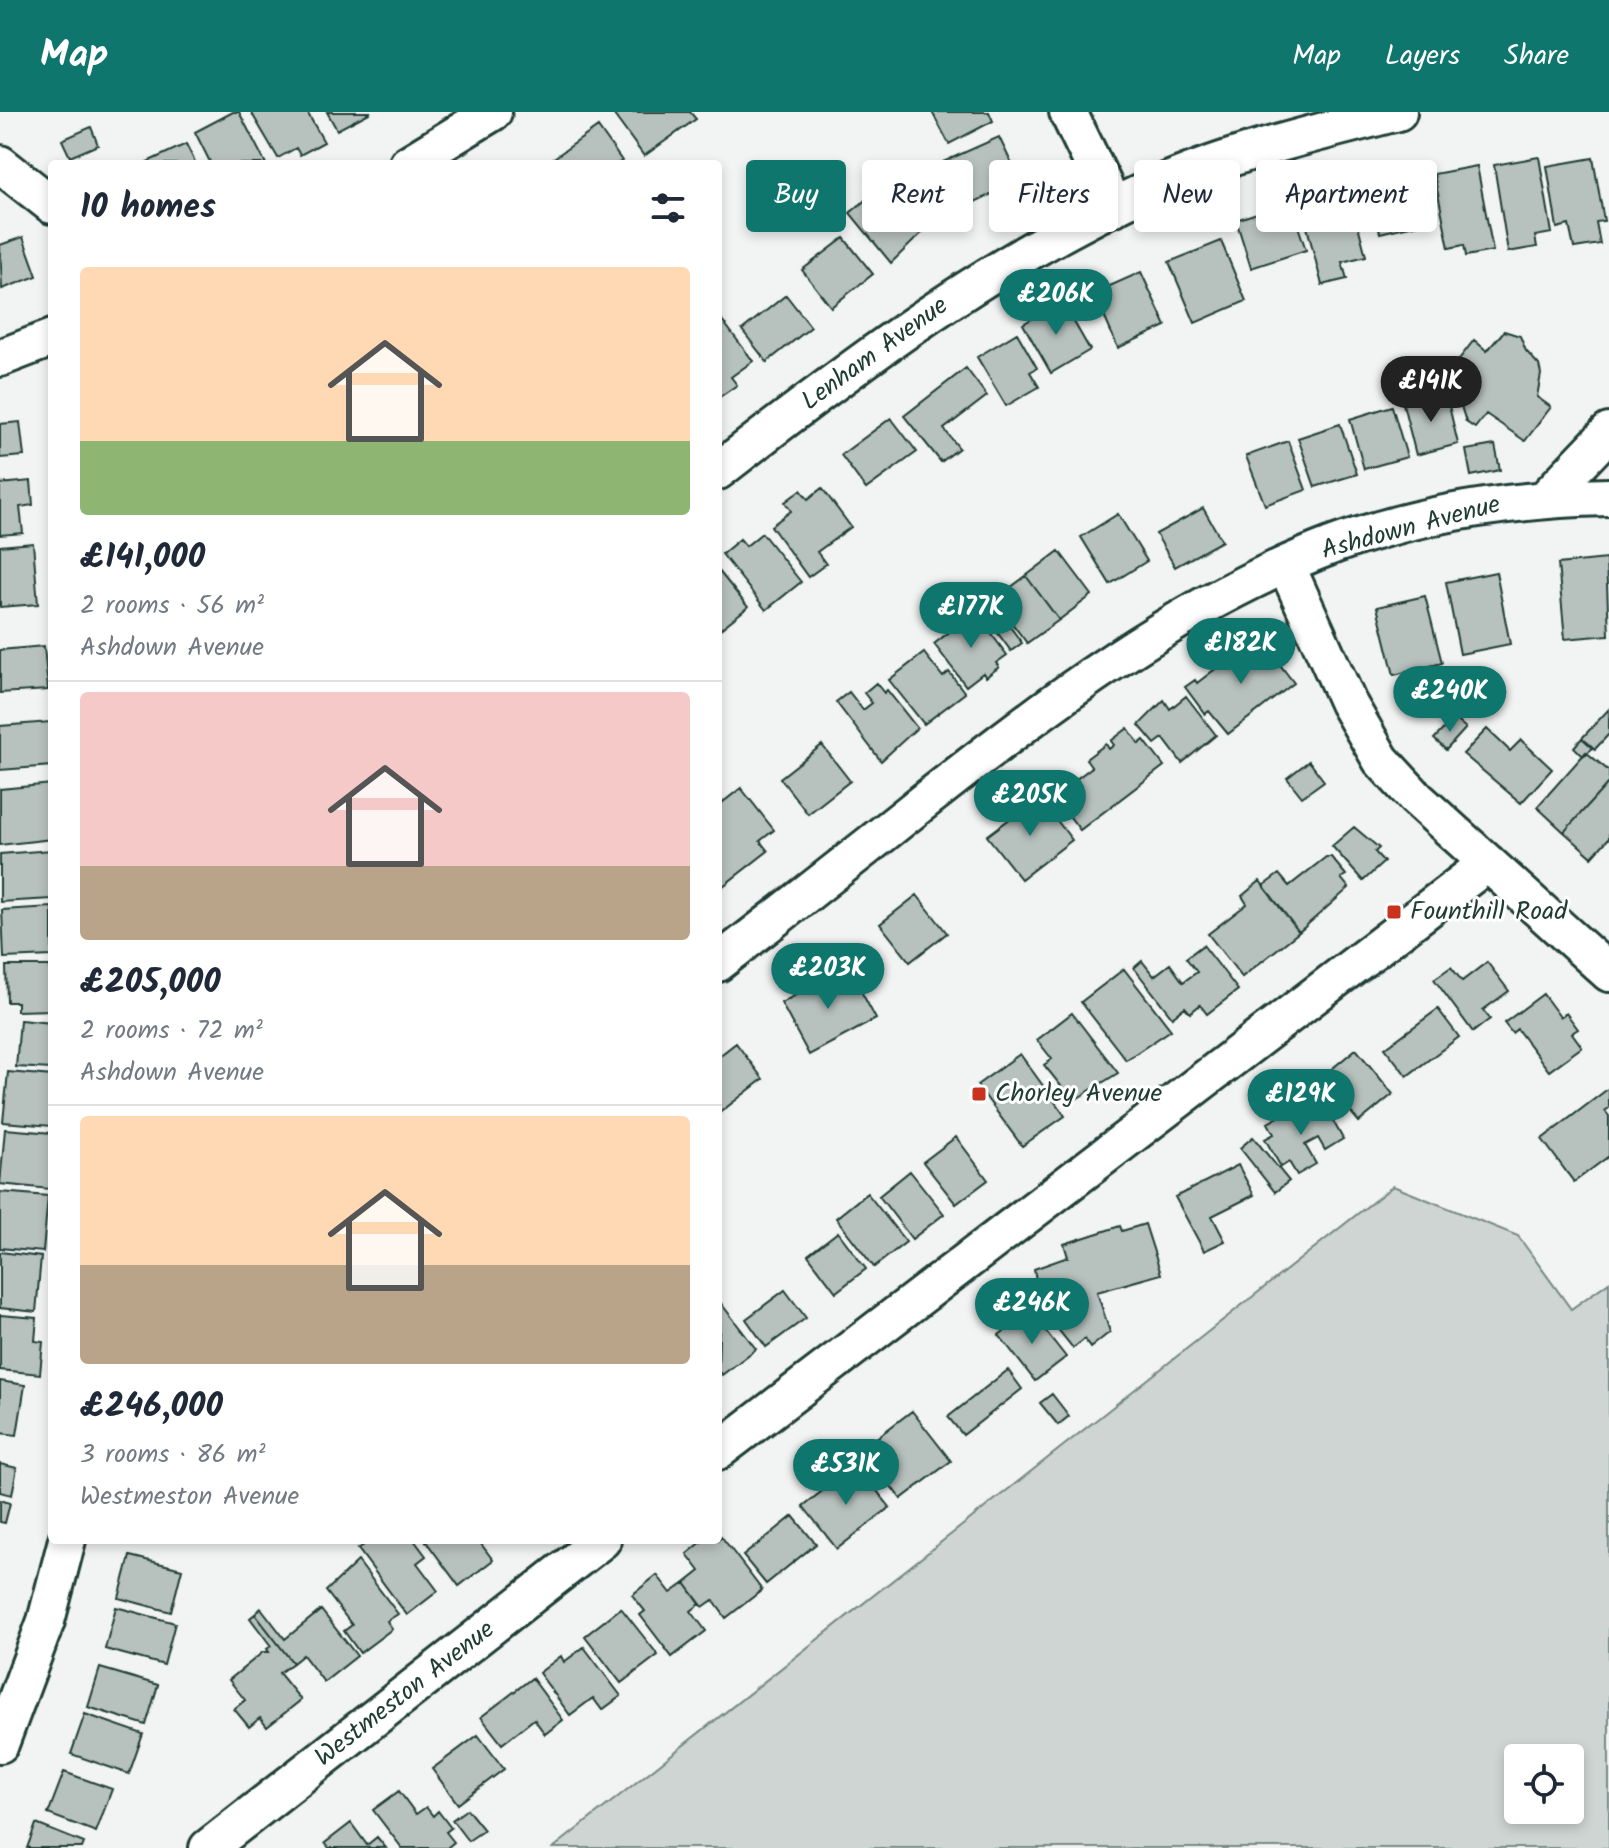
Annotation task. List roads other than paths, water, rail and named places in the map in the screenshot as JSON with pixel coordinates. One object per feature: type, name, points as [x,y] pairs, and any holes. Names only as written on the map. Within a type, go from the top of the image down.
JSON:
[{"type":"street","points":[[415,160],[493,112]]},
{"type":"street","points":[[1068,112],[1091,160]]},
{"type":"street","name":"Lenham Avenue","points":[[1118,205],[1200,169],[1289,140],[1398,112]]},
{"type":"street","points":[[0,164],[48,202]]},
{"type":"street","name":"Lenham Avenue","points":[[722,468],[948,300],[1065,232]]},
{"type":"street","points":[[0,358],[48,340]]},
{"type":"street","points":[[1546,498],[1609,432]]},
{"type":"street","name":"Ashdown Avenue","points":[[722,960],[1072,687],[1189,613],[1286,565],[1339,543],[1398,526],[1505,502],[1609,497]]},
{"type":"street","points":[[1286,565],[1369,742],[1398,780],[1609,973]]},
{"type":"street","points":[[722,1448],[1488,863]]},
{"type":"street","points":[[0,1744],[46,1621],[66,1544]]},
{"type":"street","name":"Westmeston Avenue","points":[[208,1848],[597,1544]]},
{"type":"place","name":"Founthill Road","points":[[1394,912]]},
{"type":"place","name":"Chorley Avenue","points":[[979,1094]]}]
